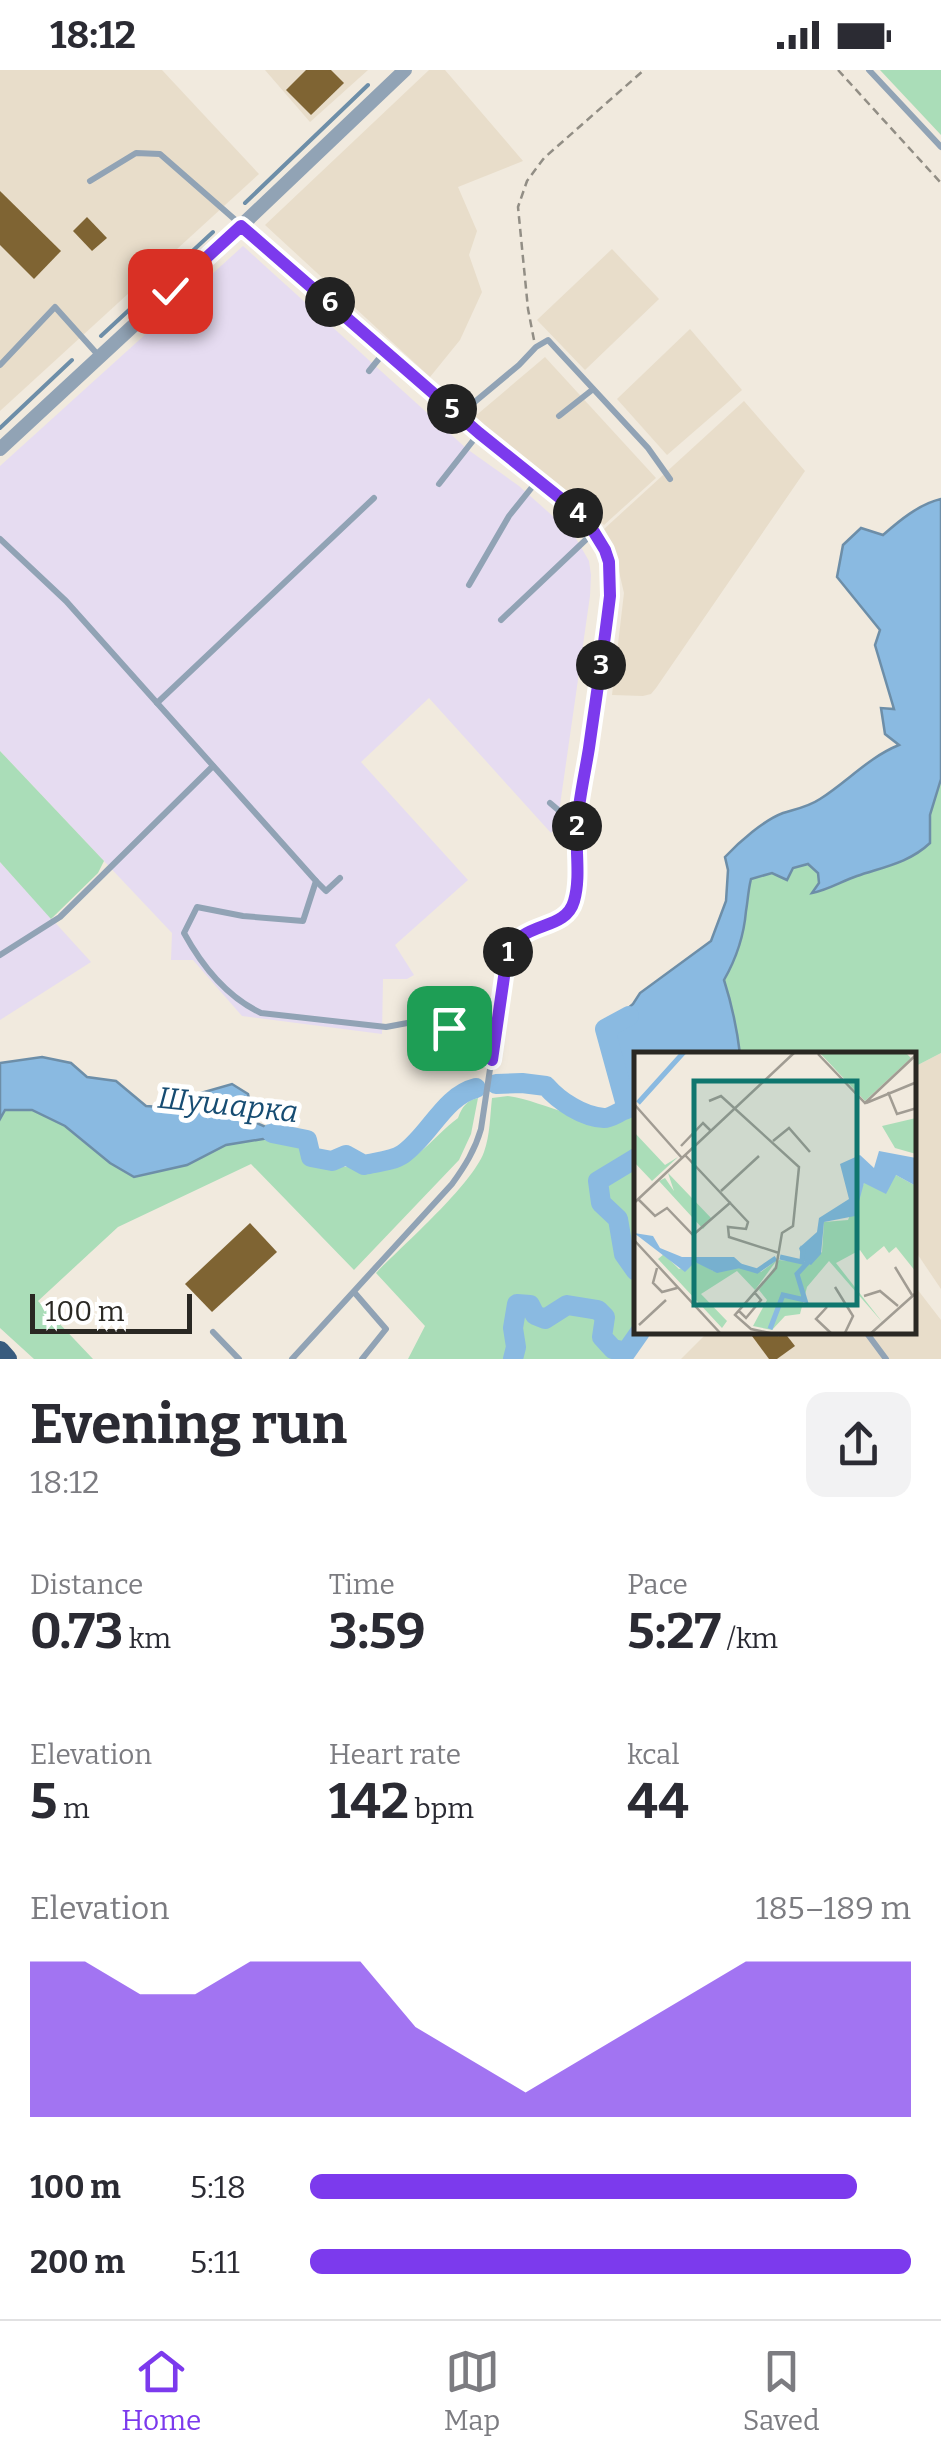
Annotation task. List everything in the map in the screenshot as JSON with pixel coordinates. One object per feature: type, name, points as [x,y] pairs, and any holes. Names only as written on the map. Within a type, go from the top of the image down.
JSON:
[{"type":"highway","points":[[0,1352],[7,1359]]},
{"type":"street","points":[[0,449],[405,70]]},
{"type":"lane","points":[[869,70],[941,147]]},
{"type":"lane","points":[[90,181],[136,153],[160,154],[479,433],[580,514],[609,562],[610,596],[577,826],[574,902],[570,912],[511,944],[482,1129],[466,1165],[292,1359]]},
{"type":"lane","points":[[0,365],[54,307],[100,356]]},
{"type":"lane","points":[[459,415],[548,340],[648,448],[670,479]]},
{"type":"lane","points":[[369,371],[386,350]]},
{"type":"lane","points":[[559,416],[592,390]]},
{"type":"lane","points":[[439,484],[479,433]]},
{"type":"lane","points":[[469,585],[509,516],[537,481]]},
{"type":"lane","points":[[158,703],[374,498]]},
{"type":"lane","points":[[501,620],[594,532]]},
{"type":"lane","points":[[0,539],[66,601],[326,891],[340,878]]},
{"type":"lane","points":[[0,955],[60,917],[213,766]]},
{"type":"lane","points":[[550,803],[577,826]]},
{"type":"lane","points":[[316,881],[302,921],[197,907],[184,933],[202,965],[246,1006],[262,1013],[386,1027],[429,1021],[449,1028],[492,1060]]},
{"type":"lane","points":[[354,1292],[386,1329],[362,1359]]},
{"type":"lane","points":[[212,1332],[239,1359]]},
{"type":"lane","points":[[867,1334],[886,1359]]},
{"type":"path","points":[[536,347],[528,309],[518,206],[526,181],[544,158],[644,70]]},
{"type":"path","points":[[838,70],[941,182]]},
{"type":"shaded area","points":[[0,70],[162,70],[259,174],[0,411]]},
{"type":"shaded area","points":[[265,70],[368,70],[310,122]]},
{"type":"shaded area","points":[[429,70],[445,70],[523,161],[458,187],[477,231],[469,255],[482,292],[460,340],[430,377],[265,225]]},
{"type":"shaded area","points":[[243,246],[467,449],[519,486],[574,535],[589,561],[590,596],[557,826],[551,833],[429,698],[361,762],[468,880],[395,945],[414,975],[407,979],[383,979],[382,1034],[242,1016],[193,960],[171,960],[172,933],[0,751],[0,466]]},
{"type":"shaded area","points":[[612,249],[659,299],[585,370],[537,320]]},
{"type":"shaded area","points":[[690,329],[742,390],[667,455],[617,399]]},
{"type":"shaded area","points":[[545,357],[656,478],[604,525],[473,418]]},
{"type":"shaded area","points":[[744,401],[805,471],[651,694],[612,695],[624,593],[613,546],[604,529]]},
{"type":"shaded area","points":[[0,862],[91,962],[0,1020]]},
{"type":"shaded area","points":[[941,1053],[941,1289],[916,1252],[916,1066]]},
{"type":"shaded area","points":[[916,1288],[941,1320],[941,1359],[681,1359],[706,1334],[916,1334]]},
{"type":"green space","points":[[880,70],[941,70],[941,135]]},
{"type":"green space","points":[[0,751],[104,861],[98,873],[51,919],[0,862]]},
{"type":"green space","points":[[941,779],[941,1053],[916,1066],[916,1052],[740,1052],[724,980],[741,938],[751,879],[808,864],[818,873],[819,883],[813,892],[830,887],[914,855],[930,843],[930,815]]},
{"type":"green space","points":[[508,1096],[567,1113],[570,1099],[587,1109],[590,1116],[634,1111],[634,1334],[646,1334],[627,1359],[408,1359],[425,1326],[376,1273],[436,1214],[477,1166],[489,1132],[492,1098]]},
{"type":"green space","points":[[478,1098],[471,1134],[459,1160],[354,1270],[251,1164],[118,1227],[38,1301],[93,1359],[34,1359],[0,1328],[0,1119],[4,1110],[32,1110],[65,1126],[110,1163],[187,1165],[226,1145],[275,1137],[304,1144],[306,1161],[316,1166],[376,1170],[394,1167],[415,1156],[458,1118],[468,1102]]},
{"type":"water","points":[[941,499],[941,779],[930,815],[930,843],[905,860],[812,893],[819,883],[818,873],[808,864],[793,868],[787,880],[772,873],[751,879],[741,938],[724,980],[740,1052],[634,1052],[634,1108],[629,1107],[606,1027],[640,993],[711,941],[726,901],[725,857],[768,821],[815,802],[899,745],[885,734],[881,708],[894,709],[875,645],[880,630],[837,577],[843,545],[861,528],[883,535]]},
{"type":"water","points":[[42,1057],[71,1063],[87,1077],[116,1081],[146,1106],[175,1108],[201,1093],[232,1084],[248,1094],[254,1122],[299,1135],[298,1141],[275,1137],[226,1145],[187,1165],[134,1177],[110,1163],[65,1126],[32,1110],[5,1110],[0,1119],[0,1063]]},
{"type":"building","points":[[306,70],[331,70],[344,83],[311,115],[286,90]]},
{"type":"building","points":[[0,191],[61,251],[34,279],[0,245]]},
{"type":"building","points":[[87,217],[107,238],[92,251],[73,231]]},
{"type":"building","points":[[250,1223],[277,1252],[212,1312],[185,1284]]},
{"type":"building","points":[[750,1334],[786,1334],[795,1346],[777,1359],[769,1359]]},
{"type":"waterway","points":[[245,203],[368,85]]},
{"type":"waterway","points":[[101,336],[213,232]]},
{"type":"waterway","points":[[0,428],[72,360]]},
{"type":"waterway","name":"Шушарка","points":[[496,1084],[546,1086],[572,1107],[596,1117],[607,1118],[627,1109],[605,1029],[629,1016]]},
{"type":"waterway","name":"Шушарка","points":[[272,1133],[307,1140],[311,1157],[332,1161],[346,1155],[364,1165],[385,1161],[413,1146],[446,1107],[476,1088]]},
{"type":"waterway","points":[[634,1159],[598,1181],[601,1203],[618,1219],[624,1254],[634,1268]]},
{"type":"waterway","points":[[513,1359],[517,1304],[530,1305],[535,1315],[545,1319],[567,1305],[598,1310],[605,1317],[602,1337],[613,1349],[626,1352],[639,1334]]},
{"type":"route","points":[[170,291],[241,226],[479,433],[580,514],[605,550],[610,596],[577,826],[574,902],[570,912],[558,920],[518,937],[511,944],[492,1060],[449,1028]]}]
